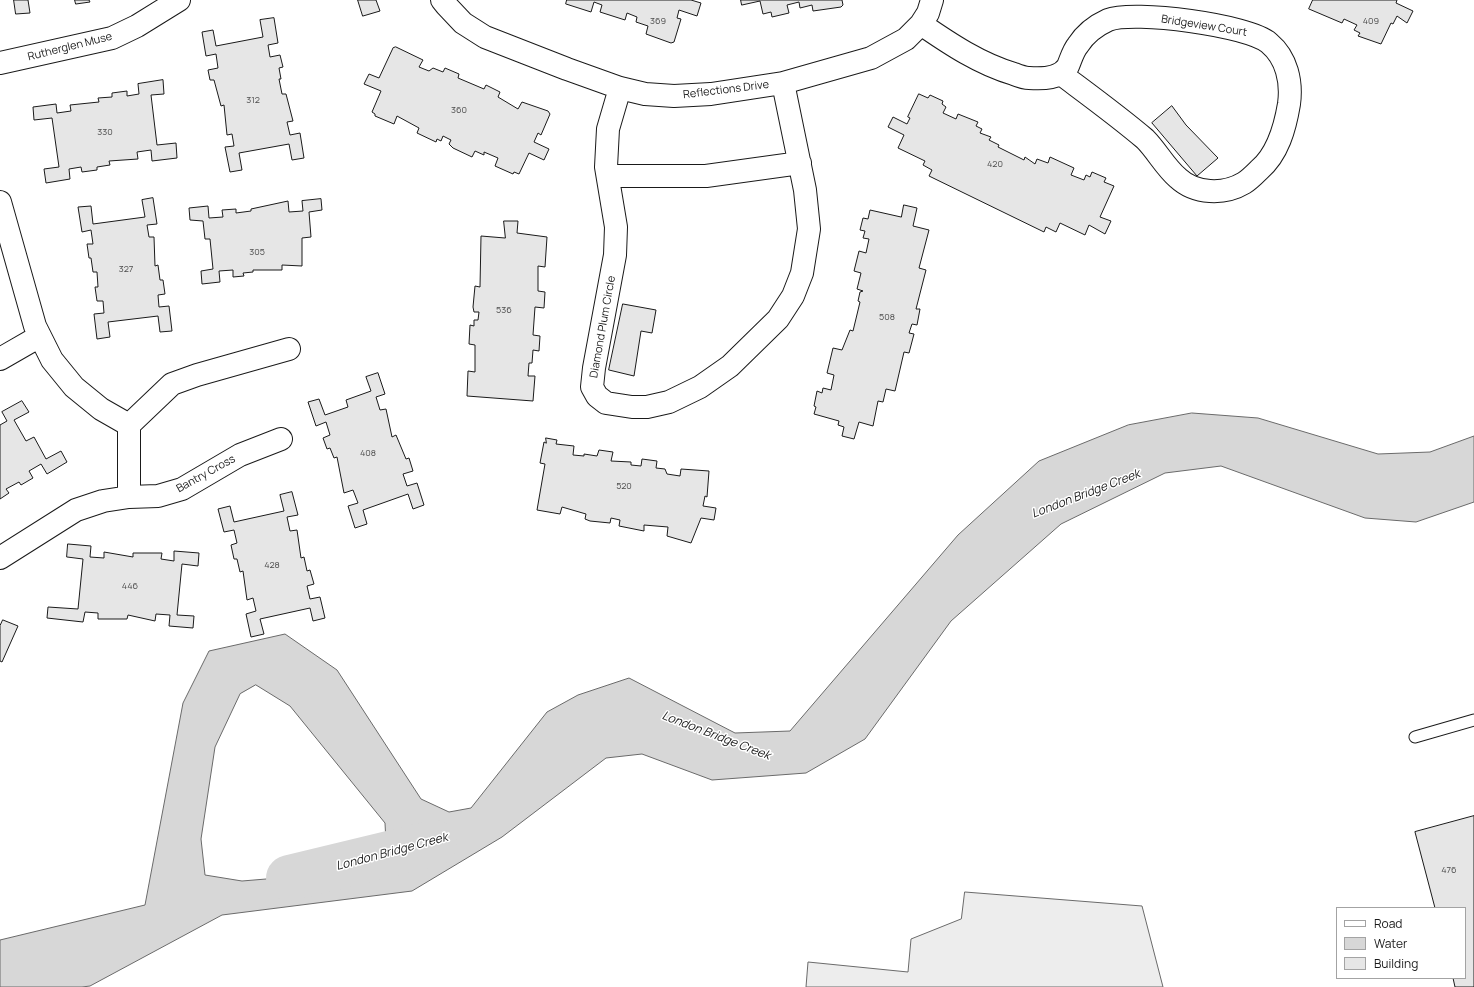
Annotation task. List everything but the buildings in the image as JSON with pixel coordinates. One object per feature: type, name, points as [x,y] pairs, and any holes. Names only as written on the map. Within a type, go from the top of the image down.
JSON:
[{"type":"street","name":"Rutherglen Muse","points":[[0,64],[112,38],[137,26],[179,0]]},
{"type":"street","name":"Reflections Drive","points":[[442,0],[463,23],[485,37],[620,88],[644,94],[674,96],[711,94],[783,83],[871,58],[906,40],[921,24],[928,13],[932,0]]},
{"type":"street","name":"Bridgeview Court","points":[[1129,16],[1179,20],[1240,30],[1258,36],[1270,43],[1282,58],[1289,74],[1290,93],[1286,123],[1277,147],[1262,167],[1244,183],[1227,190],[1207,192],[1189,187],[1177,178],[1146,141],[1061,74],[1067,68],[1078,45],[1091,30],[1109,20],[1129,16]]},
{"type":"street","points":[[921,24],[954,46],[1000,70],[1027,78],[1050,78],[1061,74]]},
{"type":"street","name":"Diamond Plum Circle","points":[[620,88],[608,129],[606,167],[616,227],[615,255],[594,368],[592,387],[597,396],[606,403],[632,407],[646,407],[669,402],[700,387],[730,366],[778,319],[794,296],[802,273],[810,229],[805,190],[783,83]]},
{"type":"street","points":[[608,176],[706,176],[800,163]]},
{"type":"street","points":[[0,202],[35,326],[52,360],[74,387],[101,409],[129,425]]},
{"type":"street","points":[[0,359],[40,336]]},
{"type":"street","points":[[129,497],[129,425],[172,384],[197,375],[289,349]]},
{"type":"street","name":"Bantry Cross","points":[[0,558],[76,510],[103,500],[158,496],[182,489],[240,455],[281,439]]},
{"type":"lane","points":[[1415,737],[1474,720]]},
{"type":"shaded area","points":[[965,892],[1142,906],[1163,987],[806,987],[808,962],[908,972],[911,939],[961,919]]},
{"type":"water","points":[[1192,413],[1258,418],[1378,454],[1430,452],[1474,436],[1474,502],[1416,522],[1365,518],[1221,466],[1165,473],[1061,524],[951,621],[865,739],[806,773],[712,780],[642,754],[606,758],[502,837],[412,891],[222,915],[90,986],[0,987],[0,940],[145,905],[183,703],[209,651],[285,634],[337,670],[421,799],[449,812],[471,808],[547,712],[578,695],[629,678],[735,733],[790,731],[958,535],[1039,461],[1128,425]],"holes":[[[256,685],[290,706],[385,823],[386,843],[372,859],[290,877],[242,881],[205,875],[201,839],[215,747],[240,694]]]},
{"type":"waterway","name":"London Bridge Creek","points":[[289,878],[434,843]]}]
